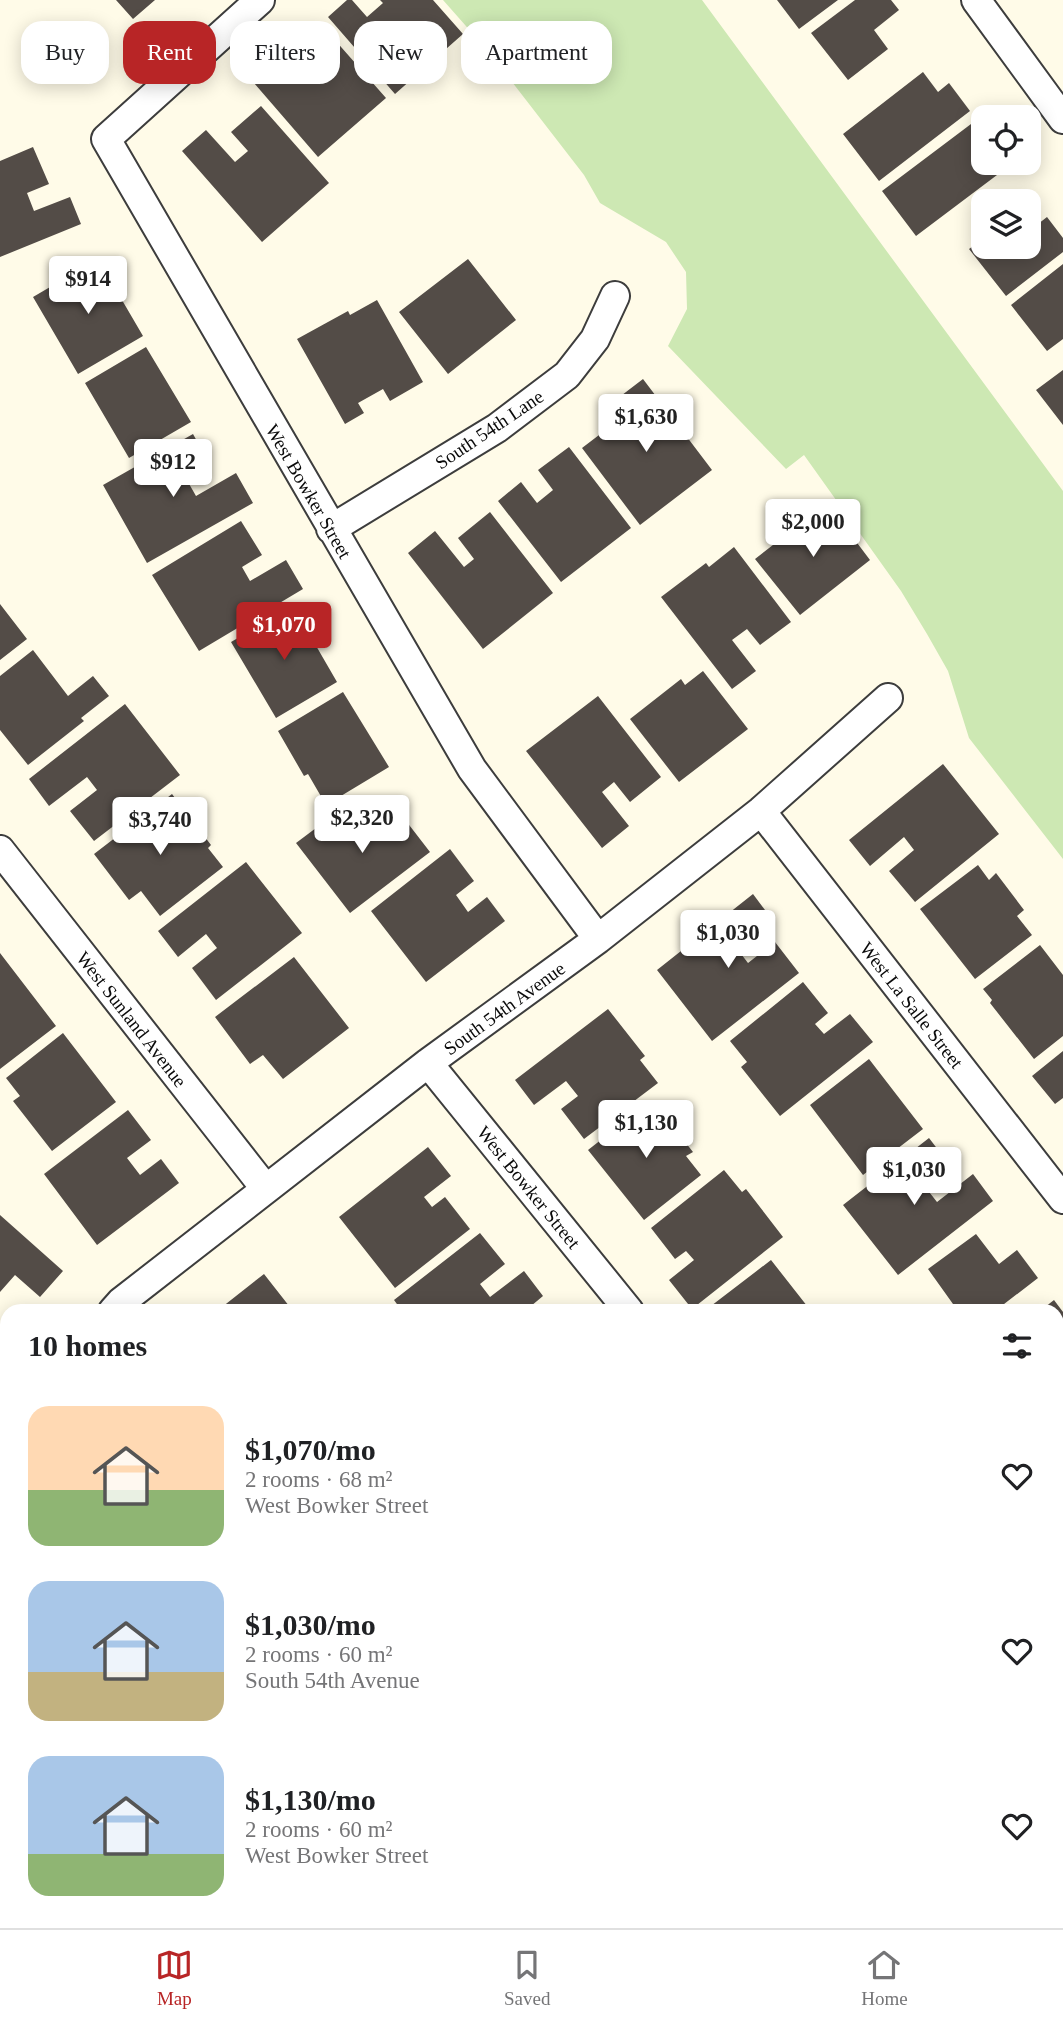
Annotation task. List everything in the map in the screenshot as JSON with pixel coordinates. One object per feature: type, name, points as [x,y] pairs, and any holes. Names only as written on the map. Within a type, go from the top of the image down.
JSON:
[{"type":"street","name":"West Bowker Street","points":[[260,0],[106,139],[472,769],[598,939]]},
{"type":"street","points":[[976,0],[1063,119]]},
{"type":"street","name":"South 54th Lane","points":[[331,528],[497,428],[566,375],[595,339],[615,296]]},
{"type":"street","name":"South 54th Avenue","points":[[119,1304],[265,1188],[428,1063],[598,939],[761,811],[888,698]]},
{"type":"street","name":"West La Salle Street","points":[[761,811],[1063,1199]]},
{"type":"street","name":"West Sunland Avenue","points":[[0,850],[265,1188]]},
{"type":"street","name":"West Bowker Street","points":[[428,1063],[623,1304]]},
{"type":"green space","points":[[443,0],[702,0],[1063,491],[1063,859],[969,738],[948,671],[927,634],[901,591],[804,455],[786,469],[668,346],[687,309],[686,272],[666,242],[600,203],[584,175],[514,84],[612,84],[612,21],[462,21]]},
{"type":"building","points":[[116,0],[155,0],[133,19]]},
{"type":"building","points":[[347,0],[352,0],[367,17],[383,3],[380,0],[433,0],[461,32],[461,36],[447,48],[447,21],[354,21],[354,47],[340,31],[340,21],[331,21],[328,17]]},
{"type":"building","points":[[777,0],[838,0],[799,29]]},
{"type":"building","points":[[855,0],[891,0],[899,10],[874,30],[888,49],[848,80],[811,33]]},
{"type":"building","points":[[340,46],[354,62],[354,84],[374,84],[386,98],[318,157],[255,84],[340,84]]},
{"type":"building","points":[[923,72],[938,92],[949,83],[970,111],[879,181],[843,134]]},
{"type":"building","points":[[386,84],[406,84],[395,94]]},
{"type":"building","points":[[261,106],[329,183],[262,242],[182,151],[206,130],[235,162],[248,151],[231,132]]},
{"type":"building","points":[[971,124],[971,175],[997,175],[978,189],[971,189],[971,195],[916,236],[882,191]]},
{"type":"building","points":[[33,147],[49,184],[27,193],[34,211],[70,197],[81,224],[0,257],[0,161]]},
{"type":"building","points":[[1047,217],[1063,238],[1063,252],[1006,296],[977,259],[1041,259],[1041,222]]},
{"type":"building","points":[[98,259],[143,336],[78,374],[33,297]]},
{"type":"building","points":[[468,259],[516,320],[448,374],[399,312]]},
{"type":"building","points":[[1063,264],[1063,339],[1047,351],[1011,305]]},
{"type":"building","points":[[377,300],[423,382],[390,401],[383,389],[358,403],[364,413],[345,424],[297,339],[348,311],[350,315]]},
{"type":"building","points":[[146,347],[191,422],[129,458],[85,383]]},
{"type":"building","points":[[1063,370],[1063,425],[1036,390]]},
{"type":"building","points":[[643,379],[712,470],[640,525],[582,448],[620,419],[609,405]]},
{"type":"building","points":[[193,434],[212,468],[188,482],[196,496],[236,473],[253,503],[147,563],[103,485]]},
{"type":"building","points":[[569,447],[631,528],[561,582],[498,501],[521,482],[537,503],[553,490],[538,470]]},
{"type":"building","points":[[827,503],[870,560],[800,615],[755,559]]},
{"type":"building","points":[[490,512],[553,593],[483,649],[408,553],[435,531],[464,567],[474,559],[458,538]]},
{"type":"building","points":[[241,521],[262,555],[242,567],[250,581],[286,560],[303,589],[199,651],[152,575]]},
{"type":"building","points":[[734,547],[791,622],[760,645],[747,629],[732,640],[756,671],[732,689],[661,597],[706,563],[709,567]]},
{"type":"building","points":[[0,604],[27,639],[0,660]]},
{"type":"building","points":[[293,606],[337,682],[276,718],[231,642]]},
{"type":"building","points":[[33,650],[68,696],[93,676],[109,696],[81,718],[84,721],[28,765],[0,730],[0,676]]},
{"type":"building","points":[[703,671],[748,729],[679,782],[630,719],[681,679],[685,685]]},
{"type":"building","points":[[343,692],[389,767],[326,805],[308,774],[304,776],[278,731]]},
{"type":"building","points":[[598,696],[661,777],[630,802],[614,782],[602,792],[629,826],[602,848],[526,751]]},
{"type":"building","points":[[125,704],[180,775],[94,841],[70,811],[97,790],[87,777],[49,806],[29,779]]},
{"type":"building","points":[[943,764],[999,834],[915,902],[889,871],[914,850],[904,837],[870,866],[849,840]]},
{"type":"building","points":[[172,794],[211,845],[208,848],[223,867],[160,916],[141,891],[129,900],[94,854]]},
{"type":"building","points":[[344,807],[363,833],[396,808],[430,852],[350,913],[296,843]]},
{"type":"building","points":[[450,849],[474,881],[456,895],[468,912],[487,897],[505,921],[426,982],[371,911]]},
{"type":"building","points":[[246,862],[302,933],[216,1000],[192,968],[217,948],[206,934],[178,957],[158,931]]},
{"type":"building","points":[[978,865],[989,880],[996,873],[1024,910],[1017,916],[1032,935],[975,979],[920,909]]},
{"type":"building","points":[[753,894],[774,922],[738,950],[748,963],[775,942],[799,973],[712,1041],[657,970]]},
{"type":"building","points":[[1040,945],[1063,975],[1063,1036],[1034,1059],[990,1003],[992,1000],[983,989]]},
{"type":"building","points":[[0,953],[56,1026],[0,1069]]},
{"type":"building","points":[[294,957],[349,1028],[283,1079],[263,1055],[250,1064],[215,1017]]},
{"type":"building","points":[[803,982],[828,1013],[815,1024],[824,1034],[850,1014],[873,1042],[780,1116],[741,1067],[747,1062],[730,1041]]},
{"type":"building","points":[[608,1009],[645,1056],[640,1060],[658,1083],[584,1139],[561,1109],[578,1096],[566,1081],[534,1105],[515,1080]]},
{"type":"building","points":[[63,1033],[116,1102],[52,1151],[13,1101],[20,1096],[6,1078]]},
{"type":"building","points":[[1063,1051],[1063,1098],[1055,1104],[1032,1076]]},
{"type":"building","points":[[869,1059],[923,1129],[863,1175],[810,1105]]},
{"type":"building","points":[[652,1100],[693,1152],[686,1156],[701,1175],[644,1220],[588,1150]]},
{"type":"building","points":[[128,1110],[151,1140],[127,1158],[140,1175],[161,1159],[179,1183],[97,1245],[44,1174]]},
{"type":"building","points":[[929,1138],[952,1168],[926,1188],[937,1202],[973,1174],[993,1201],[898,1275],[843,1205]]},
{"type":"building","points":[[428,1147],[451,1176],[424,1197],[432,1207],[445,1197],[470,1229],[395,1288],[339,1217]]},
{"type":"building","points":[[724,1170],[742,1192],[746,1189],[783,1237],[698,1304],[688,1304],[669,1280],[694,1260],[686,1251],[675,1259],[651,1228]]},
{"type":"building","points":[[0,1215],[63,1271],[40,1297],[15,1275],[0,1292]]},
{"type":"building","points":[[480,1233],[505,1264],[480,1284],[490,1297],[524,1271],[543,1296],[533,1304],[397,1304],[394,1300]]},
{"type":"building","points":[[976,1234],[999,1264],[1017,1250],[1038,1278],[1004,1304],[953,1304],[928,1269]]},
{"type":"building","points":[[771,1260],[806,1304],[714,1304]]},
{"type":"building","points":[[264,1274],[288,1304],[226,1304]]}]
